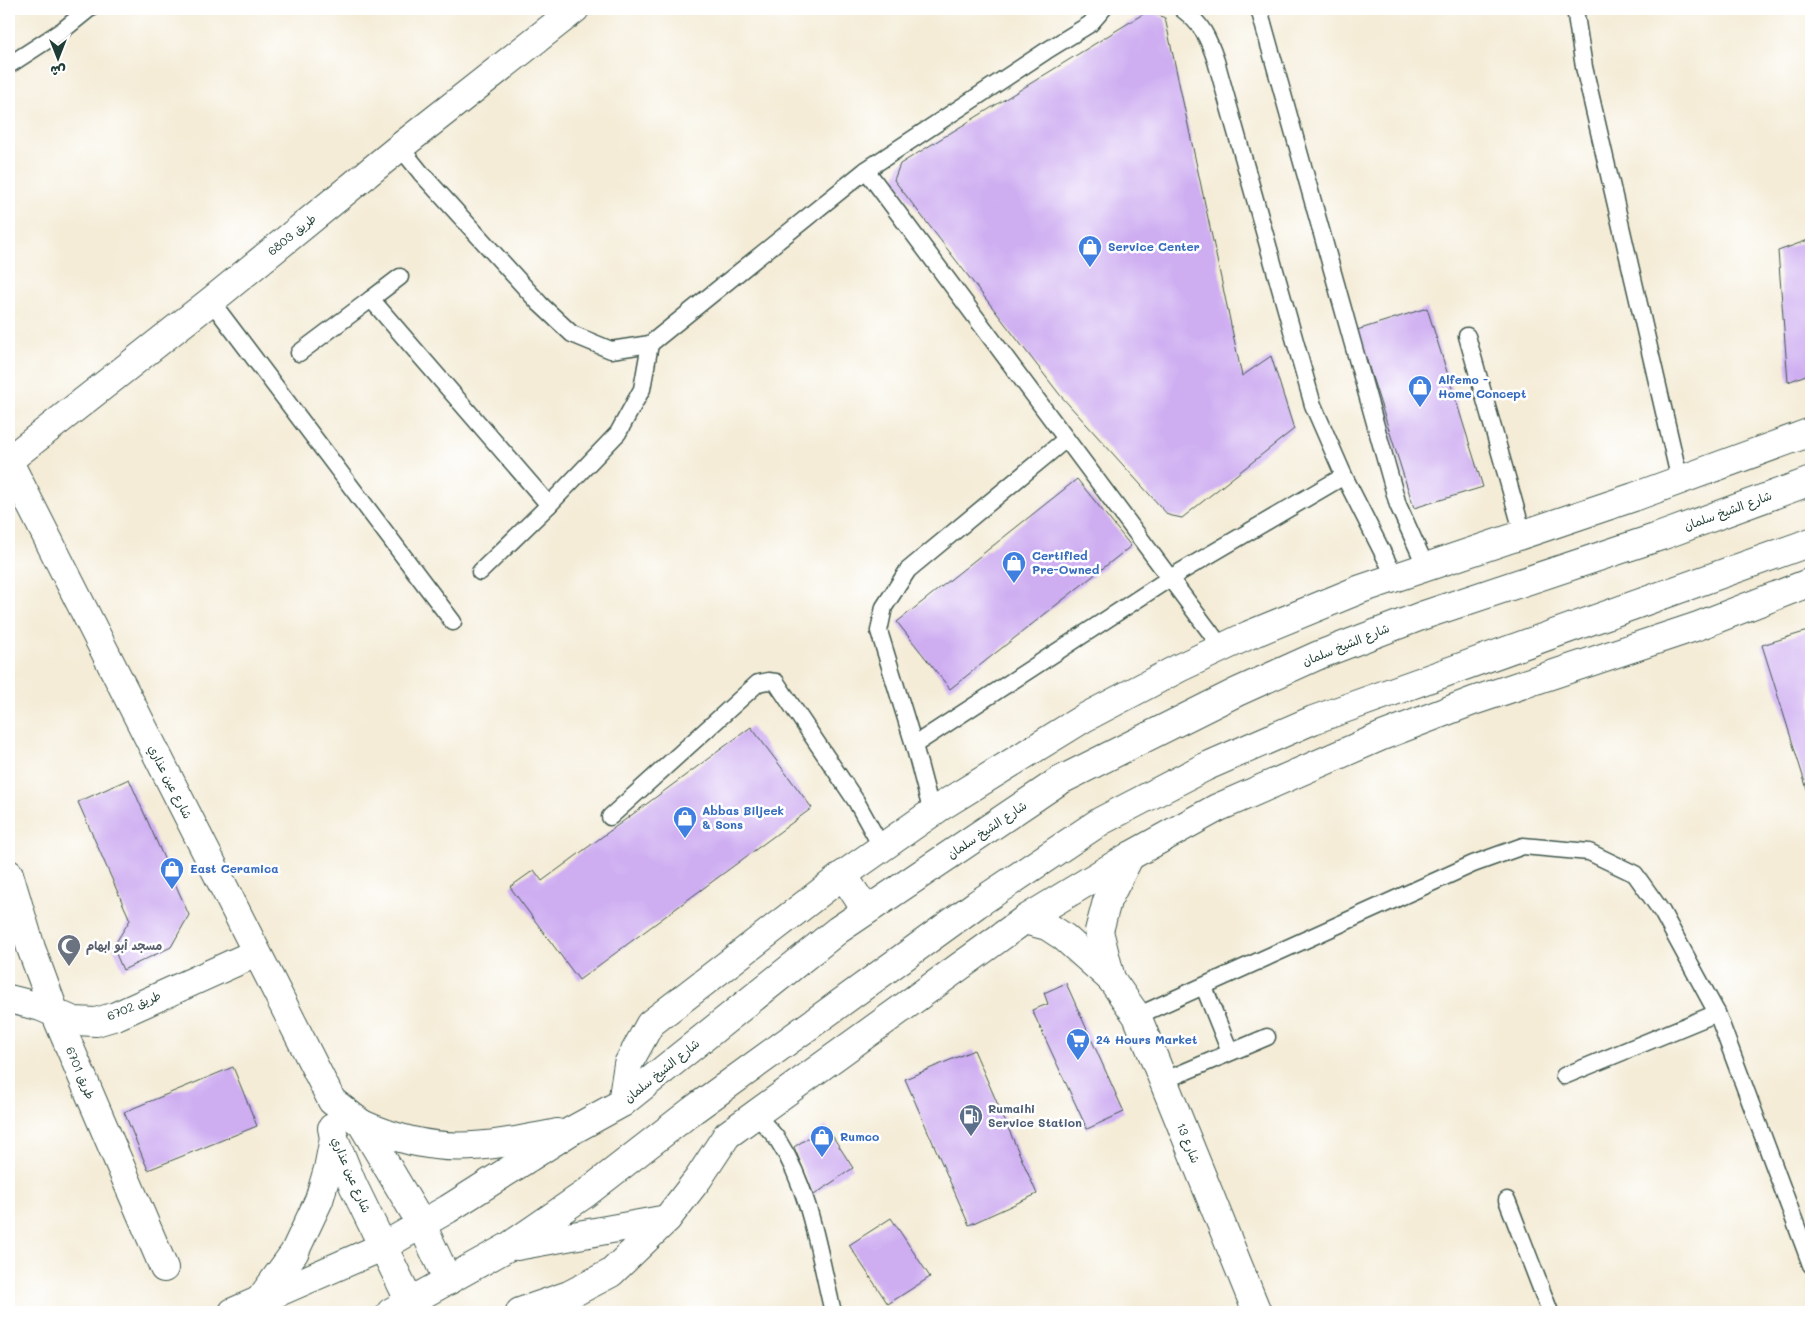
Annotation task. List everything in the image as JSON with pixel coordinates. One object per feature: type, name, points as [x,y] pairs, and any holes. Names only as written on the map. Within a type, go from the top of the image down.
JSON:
[{"type":"main road","name":"طريق 6803","points":[[9,461],[575,9]]},
{"type":"main road","points":[[622,1103],[628,1064],[650,1024],[843,875],[932,813],[1084,718],[1179,668],[1360,589],[1680,481],[1811,432]]},
{"type":"main road","name":"شارع عين عذاري","points":[[9,461],[332,1101],[362,1124],[422,1224],[448,1281]]},
{"type":"main road","name":"شارع الشيخ سلمان","points":[[233,1312],[382,1247],[571,1131],[622,1103],[838,930],[1059,781],[1237,692],[1318,655],[1424,615],[1661,536],[1811,481]]},
{"type":"main road","points":[[400,1307],[508,1247],[585,1194],[693,1110],[977,904],[1101,822],[1205,767],[1313,720],[1811,542]]},
{"type":"main road","points":[[520,1312],[569,1295],[611,1273],[667,1219],[698,1179],[727,1135],[756,1116],[1024,920],[1130,856],[1217,808],[1382,736],[1473,701],[1698,626],[1811,582]]},
{"type":"main road","points":[[1111,979],[1099,931],[1106,902],[1130,856]]},
{"type":"main road","name":"طريق 6701","points":[[9,874],[31,948],[55,1013],[164,1268]]},
{"type":"main road","points":[[843,875],[866,910]]},
{"type":"main road","points":[[1024,920],[1047,926],[1064,937],[1111,979]]},
{"type":"main road","name":"طريق 6702","points":[[9,999],[41,1006],[74,1021],[96,1022],[116,1016],[256,953]]},
{"type":"main road","name":"شارع 13","points":[[1111,979],[1137,1016],[1257,1312]]},
{"type":"main road","name":"شارع عين عذاري","points":[[332,1101],[330,1120],[334,1138],[353,1185],[382,1247],[400,1307]]},
{"type":"main road","points":[[362,1124],[410,1142],[468,1147],[503,1144],[571,1131]]},
{"type":"main road","points":[[259,1301],[294,1254],[315,1208],[328,1169],[334,1138]]},
{"type":"main road","points":[[508,1247],[667,1219]]},
{"type":"lane","points":[[9,65],[63,30],[89,9]]},
{"type":"lane","points":[[400,147],[421,173],[540,304],[572,334],[611,350],[650,344],[866,170],[1090,24],[1102,9]]},
{"type":"lane","points":[[1182,9],[1194,18],[1208,38],[1313,405],[1344,476],[1395,577]]},
{"type":"lane","points":[[1260,9],[1398,505],[1426,566]]},
{"type":"lane","points":[[1575,9],[1586,77],[1680,481]]},
{"type":"lane","points":[[866,170],[1222,648]]},
{"type":"lane","points":[[299,353],[400,277]]},
{"type":"lane","points":[[371,299],[549,505]]},
{"type":"lane","points":[[211,301],[453,622]]},
{"type":"lane","points":[[1467,336],[1523,534]]},
{"type":"lane","points":[[480,572],[549,505],[618,433],[642,389],[650,344]]},
{"type":"lane","points":[[932,813],[914,745],[879,631],[884,607],[908,570],[1066,439]]},
{"type":"lane","points":[[914,745],[1170,578],[1344,476]]},
{"type":"lane","points":[[610,817],[758,684],[768,681],[776,682],[856,801],[882,848]]},
{"type":"lane","points":[[1137,1016],[1473,864],[1523,846],[1590,852],[1635,874],[1662,912],[1717,1013],[1811,1265]]},
{"type":"lane","points":[[1204,987],[1230,1052]]},
{"type":"lane","points":[[1564,1076],[1717,1013]]},
{"type":"lane","points":[[1163,1082],[1267,1037]]},
{"type":"lane","points":[[756,1116],[778,1140],[794,1168],[813,1229],[832,1312]]},
{"type":"lane","points":[[1507,1200],[1550,1312]]},
{"type":"building","name":"Service Center","points":[[1148,11],[1165,18],[1242,376],[1271,356],[1294,429],[1182,518],[1168,515],[1060,395],[894,180],[900,164]]},
{"type":"building","points":[[1811,239],[1811,373],[1788,382],[1778,251]]},
{"type":"building","name":"Alfemo - Home Concept","points":[[1427,308],[1483,487],[1414,508],[1357,330]]},
{"type":"building","name":"Certified Pre-Owned","points":[[1077,479],[1131,546],[950,689],[897,622]]},
{"type":"building","points":[[1811,630],[1811,802],[1762,645]]},
{"type":"building","name":"Abbas Biljeek & Sons","points":[[751,727],[812,808],[579,980],[510,887],[534,870],[542,881]]},
{"type":"building","points":[[129,779],[189,915],[171,947],[123,970],[113,947],[130,920],[78,802]]},
{"type":"building","name":"24 Hours Market","points":[[1066,983],[1124,1112],[1087,1129],[1032,1010],[1048,1004],[1044,993]]},
{"type":"building","name":"Rumaihi Service Station","points":[[974,1050],[1037,1194],[969,1225],[905,1079]]},
{"type":"building","points":[[233,1067],[257,1126],[148,1170],[124,1112]]},
{"type":"building","name":"Rumco","points":[[826,1126],[853,1168],[814,1195],[794,1147]]},
{"type":"building","points":[[891,1218],[930,1277],[888,1304],[849,1245]]},
{"type":"place","name":"Service Center","points":[[1090,268]]},
{"type":"place","name":"Alfemo - Home Concept","points":[[1420,408]]},
{"type":"place","name":"Certified Pre-Owned","points":[[1014,584]]},
{"type":"place","name":"Abbas Biljeek & Sons","points":[[685,839]]},
{"type":"place","name":"East Ceramica","points":[[172,890]]},
{"type":"place","name":"مسجد أبو ابهام","points":[[69,967]]},
{"type":"place","name":"24 Hours Market","points":[[1078,1061]]},
{"type":"place","name":"Rumaihi Service Station","points":[[971,1137]]},
{"type":"place","name":"Rumco","points":[[822,1158]]}]
